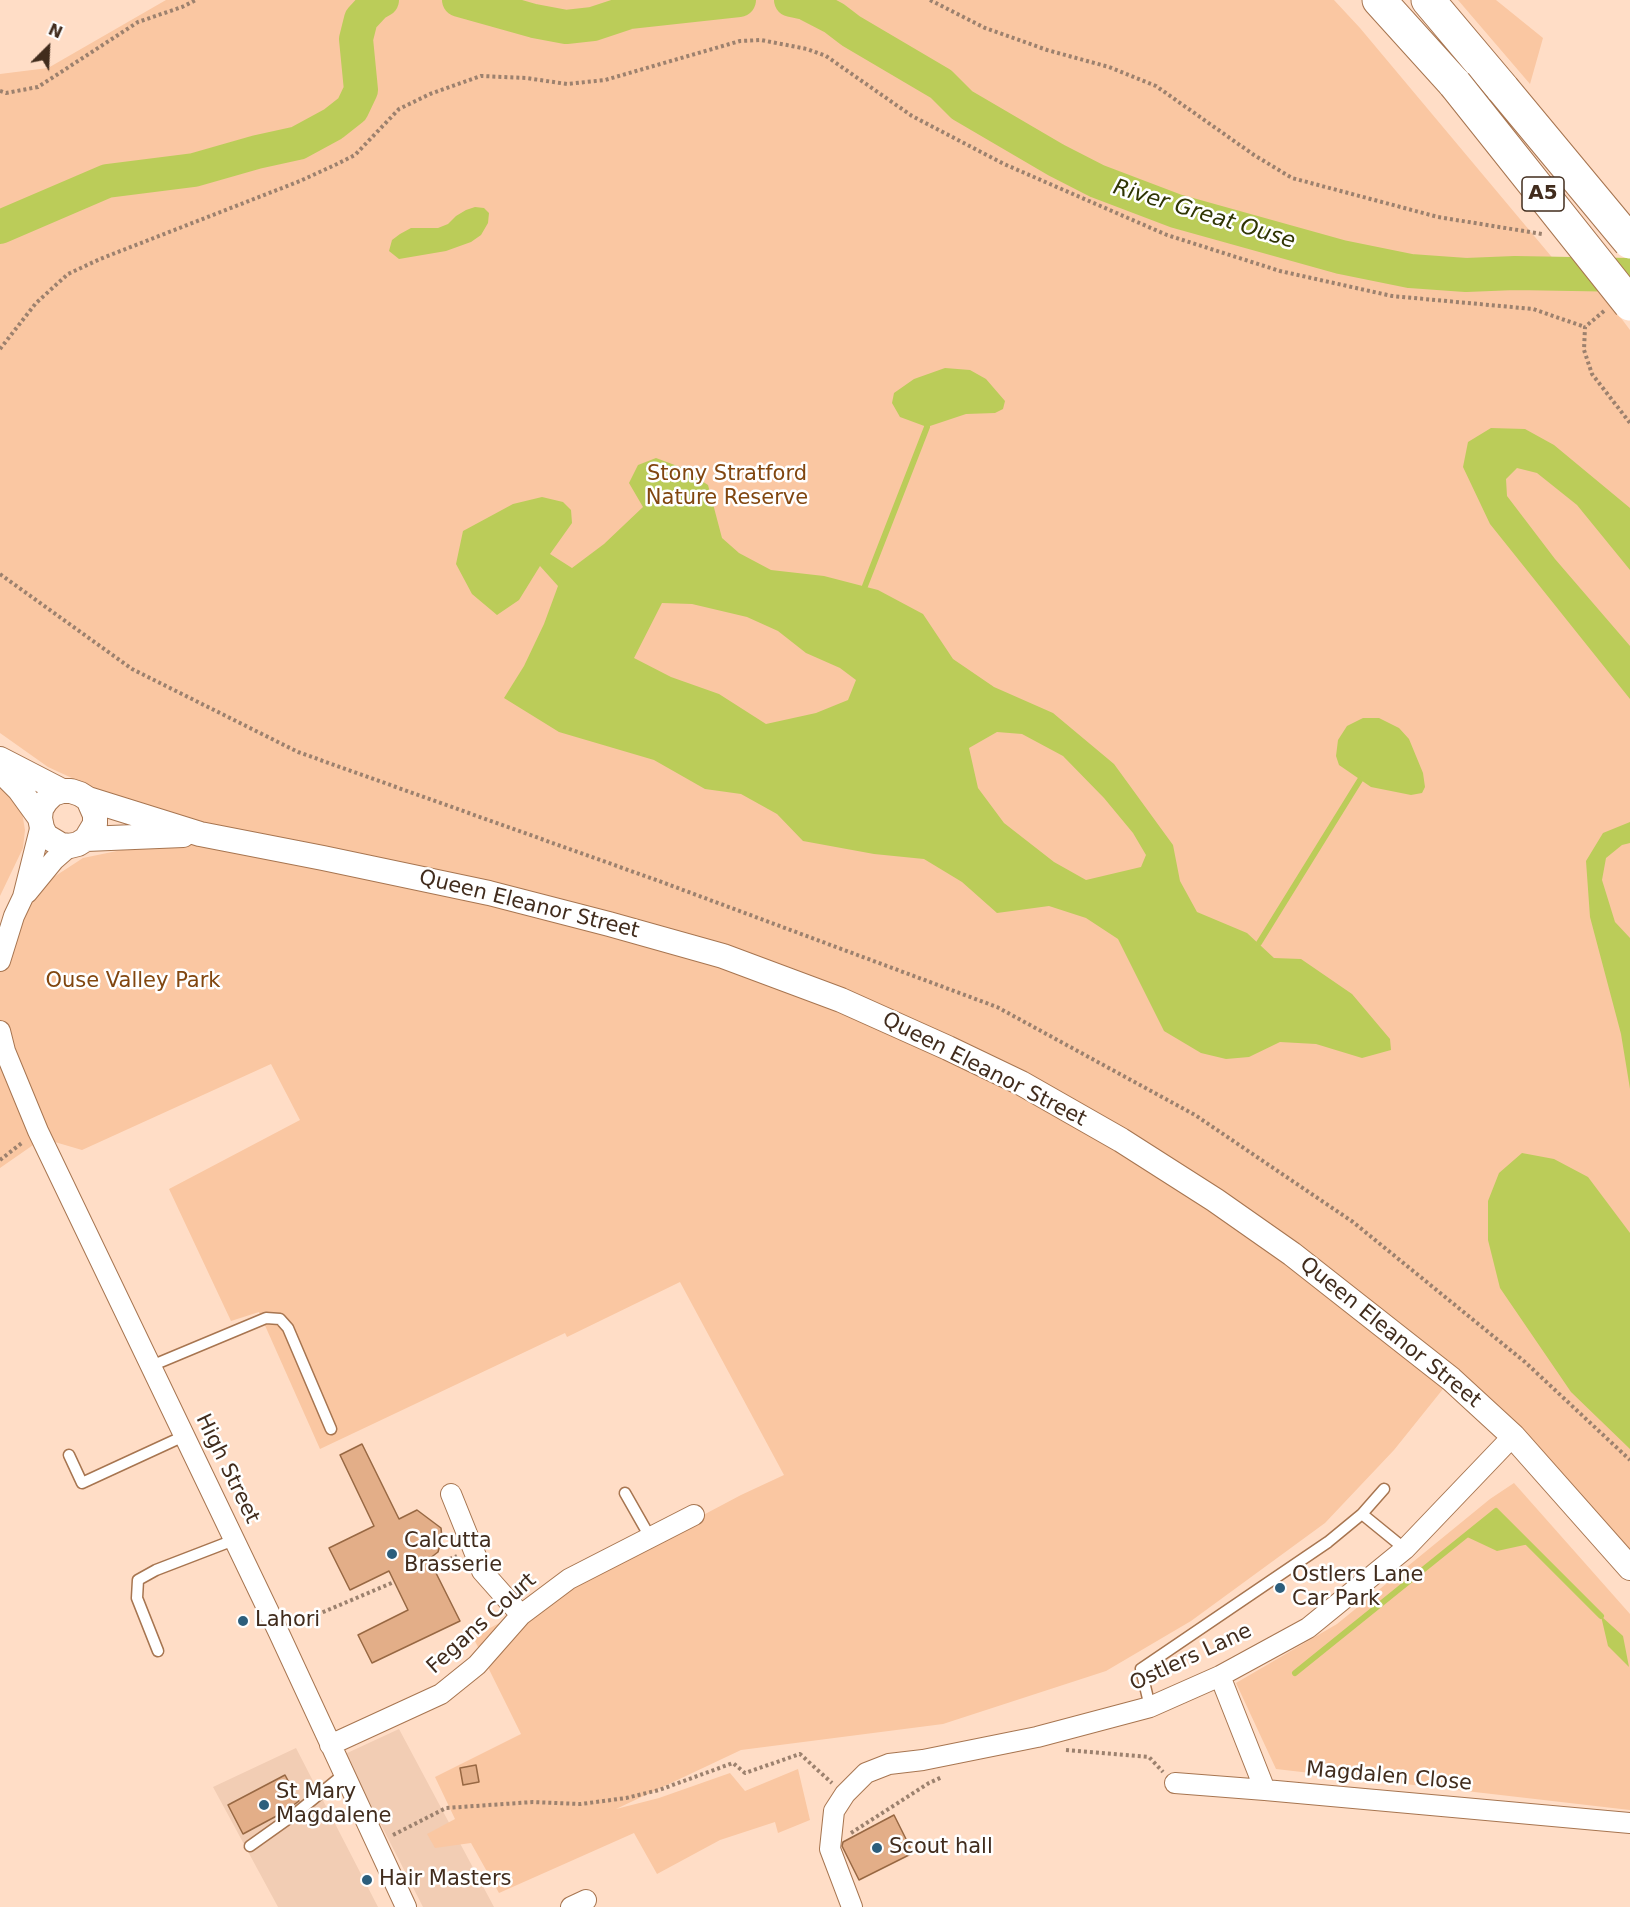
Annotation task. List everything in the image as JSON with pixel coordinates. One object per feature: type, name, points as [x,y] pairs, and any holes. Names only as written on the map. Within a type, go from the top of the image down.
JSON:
[{"type":"highway","name":"A5","points":[[1379,0],[1455,84],[1620,305]]},
{"type":"highway","name":"A5","points":[[1428,0],[1630,242]]},
{"type":"street","points":[[0,759],[62,791]]},
{"type":"street","points":[[0,770],[19,789],[46,836],[61,845],[78,842]]},
{"type":"street","points":[[0,961],[14,916],[23,897],[41,809],[53,795],[62,791],[80,794],[88,799],[93,807],[95,824],[92,832],[54,860],[23,897]]},
{"type":"street","name":"Queen Eleanor Street","points":[[88,799],[200,834],[312,855],[489,893],[723,956],[842,1000],[1021,1083],[1121,1140],[1215,1200],[1292,1254],[1452,1379],[1514,1436],[1630,1568]]},
{"type":"street","name":"Queen Eleanor Street","points":[[78,842],[200,834]]},
{"type":"street","name":"High Street","points":[[0,1031],[5,1051],[38,1131],[278,1631],[406,1907]]},
{"type":"street","name":"Ostlers Lane","points":[[830,1849],[834,1811],[845,1794],[867,1773],[889,1764],[1036,1737],[1150,1707],[1220,1676],[1308,1628],[1405,1549],[1514,1436]]},
{"type":"street","points":[[452,1494],[482,1571],[521,1615]]},
{"type":"street","name":"Fegans Court","points":[[330,1745],[441,1694],[477,1665],[521,1615],[569,1579],[694,1515]]},
{"type":"street","points":[[1220,1676],[1265,1791]]},
{"type":"street","name":"Magdalen Close","points":[[1174,1783],[1630,1823]]},
{"type":"street","points":[[830,1849],[852,1907]]},
{"type":"lane","points":[[151,1366],[266,1318],[277,1318],[288,1328],[331,1429]]},
{"type":"lane","points":[[69,1455],[82,1483],[184,1436]]},
{"type":"lane","points":[[1150,1707],[1141,1669],[1328,1542],[1362,1514],[1384,1489]]},
{"type":"lane","points":[[625,1493],[650,1537]]},
{"type":"lane","points":[[1362,1514],[1405,1549]]},
{"type":"lane","points":[[158,1651],[137,1598],[138,1580],[156,1570],[234,1540]]},
{"type":"lane","points":[[250,1846],[295,1814],[344,1774]]},
{"type":"path","points":[[0,91],[6,93],[38,87],[138,22],[196,0]]},
{"type":"path","points":[[930,0],[985,28],[1047,50],[1109,67],[1156,86],[1254,155],[1292,178],[1438,218],[1550,236]]},
{"type":"path","points":[[0,349],[36,303],[68,274],[337,164],[355,155],[399,109],[430,94],[481,76],[525,78],[567,84],[605,80],[740,41],[761,40],[807,49],[826,56],[922,122],[1004,164],[1167,235],[1291,274],[1392,296],[1533,309],[1585,327]]},
{"type":"path","points":[[1585,327],[1620,305]]},
{"type":"path","points":[[1585,327],[1584,351],[1592,374],[1630,423]]},
{"type":"path","points":[[0,1160],[38,1131]]},
{"type":"path","points":[[433,1566],[473,1549]]},
{"type":"path","points":[[278,1631],[394,1582]]},
{"type":"path","points":[[1061,1750],[1149,1758],[1174,1783]]},
{"type":"path","points":[[376,1844],[446,1808],[533,1802],[581,1804],[626,1798],[659,1790],[733,1763],[745,1773],[801,1754],[845,1794]]},
{"type":"path","points":[[830,1849],[843,1837],[928,1783],[946,1775]]},
{"type":"shaded area","points":[[475,207],[484,208],[489,213],[488,223],[481,235],[471,242],[446,251],[399,259],[389,251],[392,240],[411,228],[438,228],[448,224],[466,210]]},
{"type":"shaded area","points":[[945,368],[970,370],[986,379],[1005,401],[1003,409],[995,413],[966,414],[927,427],[900,417],[892,403],[894,393],[914,379]]},
{"type":"shaded area","points":[[1491,428],[1525,429],[1554,445],[1630,508],[1630,570],[1577,505],[1537,473],[1517,468],[1506,479],[1507,496],[1555,559],[1630,646],[1630,699],[1490,524],[1463,467],[1468,442]]},
{"type":"shaded area","points":[[656,458],[680,467],[708,485],[722,538],[739,553],[771,570],[824,576],[878,590],[923,614],[953,659],[994,687],[1053,713],[1114,764],[1173,845],[1180,881],[1197,912],[1247,933],[1274,958],[1301,959],[1352,994],[1390,1039],[1391,1050],[1362,1058],[1316,1044],[1280,1042],[1249,1057],[1226,1059],[1201,1053],[1164,1031],[1118,939],[1086,918],[1049,906],[997,913],[962,882],[924,859],[874,854],[803,841],[777,814],[741,794],[705,789],[654,760],[559,732],[504,698],[524,666],[544,624],[558,586],[540,566],[519,600],[497,615],[472,594],[456,564],[463,531],[513,504],[542,497],[563,502],[571,510],[572,523],[550,554],[572,568],[604,544],[643,507],[629,483],[638,465]],"holes":[[[662,603],[692,604],[747,617],[778,631],[806,653],[840,668],[856,680],[848,700],[816,713],[766,724],[719,694],[671,677],[634,658]],[[997,732],[1022,734],[1063,756],[1104,798],[1133,833],[1146,855],[1141,867],[1086,880],[1054,862],[1004,823],[978,788],[969,748]]]},
{"type":"shaded area","points":[[1363,718],[1379,718],[1399,728],[1409,739],[1423,773],[1425,787],[1422,793],[1411,795],[1371,787],[1339,765],[1336,756],[1338,740],[1347,726]]},
{"type":"shaded area","points":[[1630,822],[1630,843],[1622,845],[1606,858],[1602,880],[1615,922],[1630,938],[1630,1089],[1621,1034],[1590,917],[1586,861],[1603,833]]},
{"type":"shaded area","points":[[1522,1153],[1554,1159],[1588,1177],[1630,1233],[1630,1449],[1571,1392],[1500,1288],[1488,1240],[1488,1201],[1499,1173]]},
{"type":"shaded area","points":[[1496,1511],[1529,1544],[1497,1551],[1465,1536]]},
{"type":"shaded area","points":[[1601,1616],[1623,1636],[1629,1667],[1608,1646]]},
{"type":"shaded area","points":[[399,1729],[494,1907],[423,1907],[345,1754]]},
{"type":"shaded area","points":[[296,1748],[378,1907],[278,1907],[213,1787]]},
{"type":"green space","name":"Stony Stratford Nature Reserve","points":[[166,0],[1334,0],[1566,274],[1588,274],[1630,330],[1630,1568],[1451,1379],[1394,1450],[1325,1523],[1191,1621],[1106,1671],[943,1724],[741,1750],[616,1809],[659,1798],[730,1773],[745,1791],[798,1769],[810,1820],[778,1833],[775,1822],[720,1840],[657,1874],[634,1833],[499,1893],[471,1843],[435,1848],[427,1834],[455,1819],[435,1777],[521,1734],[473,1637],[741,1495],[784,1475],[680,1282],[567,1337],[565,1333],[320,1449],[259,1312],[231,1321],[169,1189],[300,1120],[271,1064],[82,1150],[48,1140],[36,1143],[0,1168],[0,961],[23,897],[83,858],[146,845],[235,840],[98,790],[48,767],[0,733],[0,74],[48,68]]},
{"type":"green space","points":[[1458,0],[1496,0],[1543,38],[1530,84]]},
{"type":"green space","points":[[0,784],[22,812],[25,830],[23,848],[0,896]]},
{"type":"green space","points":[[1514,1483],[1630,1614],[1630,1810],[1276,1769],[1236,1683],[1337,1624],[1490,1499]]},
{"type":"building","points":[[362,1444],[399,1519],[417,1510],[441,1528],[442,1538],[438,1552],[429,1559],[460,1621],[372,1663],[358,1635],[408,1610],[389,1571],[350,1590],[329,1548],[374,1526],[340,1455]]},
{"type":"building","points":[[476,1765],[479,1782],[463,1785],[460,1768]]},
{"type":"building","name":"St Mary Magdalene","points":[[285,1775],[299,1801],[284,1812],[243,1834],[228,1805]]},
{"type":"building","name":"Scout hall","points":[[894,1815],[913,1853],[859,1880],[842,1846],[843,1842]]},
{"type":"waterway","name":"River Great Ouse","points":[[0,227],[107,181],[194,170],[298,143],[333,124],[352,109],[361,90],[356,39],[361,19],[382,0]]},
{"type":"waterway","name":"River Great Ouse","points":[[459,0],[534,21],[566,27],[593,24],[629,12],[739,0]]},
{"type":"waterway","name":"River Great Ouse","points":[[791,0],[805,3],[834,18],[851,31],[941,84],[962,105],[1056,160],[1097,181],[1176,211],[1341,257],[1410,271],[1466,275],[1515,273],[1630,275]]},
{"type":"waterway","points":[[865,586],[927,427]]},
{"type":"waterway","points":[[1259,943],[1360,780]]},
{"type":"waterway","points":[[1295,1673],[1496,1511],[1601,1616]]},
{"type":"place","name":"Calcutta Brasserie","points":[[392,1554]]},
{"type":"place","name":"Ostlers Lane Car Park","points":[[1280,1588]]},
{"type":"place","name":"Lahori","points":[[243,1621]]},
{"type":"place","name":"St Mary Magdalene","points":[[264,1805]]},
{"type":"place","name":"Scout hall","points":[[877,1848]]},
{"type":"place","name":"Hair Masters","points":[[367,1880]]},
{"type":"park label","name":"Ouse Valley Park","points":[[133,982]]}]
